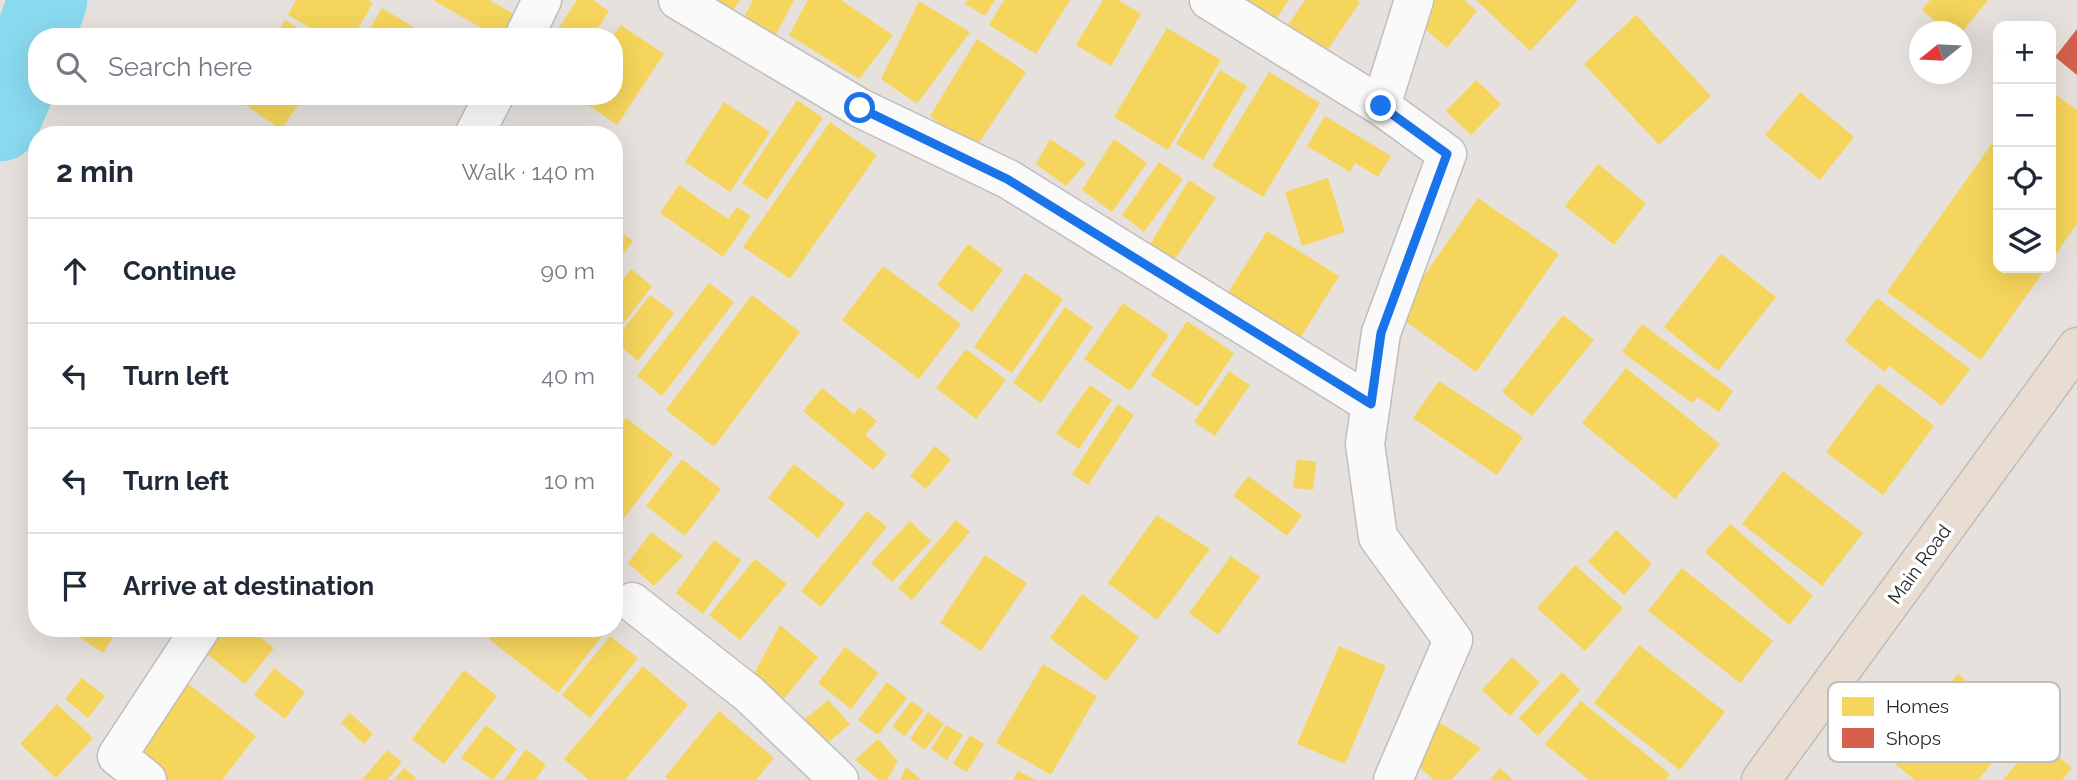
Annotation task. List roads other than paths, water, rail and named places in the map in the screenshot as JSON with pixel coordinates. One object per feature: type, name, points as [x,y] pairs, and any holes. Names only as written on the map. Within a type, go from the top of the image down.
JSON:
[{"type":"highway","name":"Main Road","points":[[1833,682],[2077,347]]},
{"type":"highway","name":"Main Road","points":[[1761,780],[1828,688]]},
{"type":"street","points":[[528,28],[542,0]]},
{"type":"street","points":[[678,0],[860,108],[1007,179],[1371,404]]},
{"type":"street","points":[[1209,0],[1381,106],[1447,154],[1381,333],[1365,444],[1378,537],[1452,640],[1393,780]]},
{"type":"street","points":[[1381,106],[1414,0]]},
{"type":"street","points":[[479,126],[489,105]]},
{"type":"street","points":[[632,603],[749,694],[839,780]]},
{"type":"street","points":[[147,780],[117,756],[195,637]]},
{"type":"waterway","points":[[37,28],[48,0]]},
{"type":"waterway","points":[[0,122],[28,53]]}]
